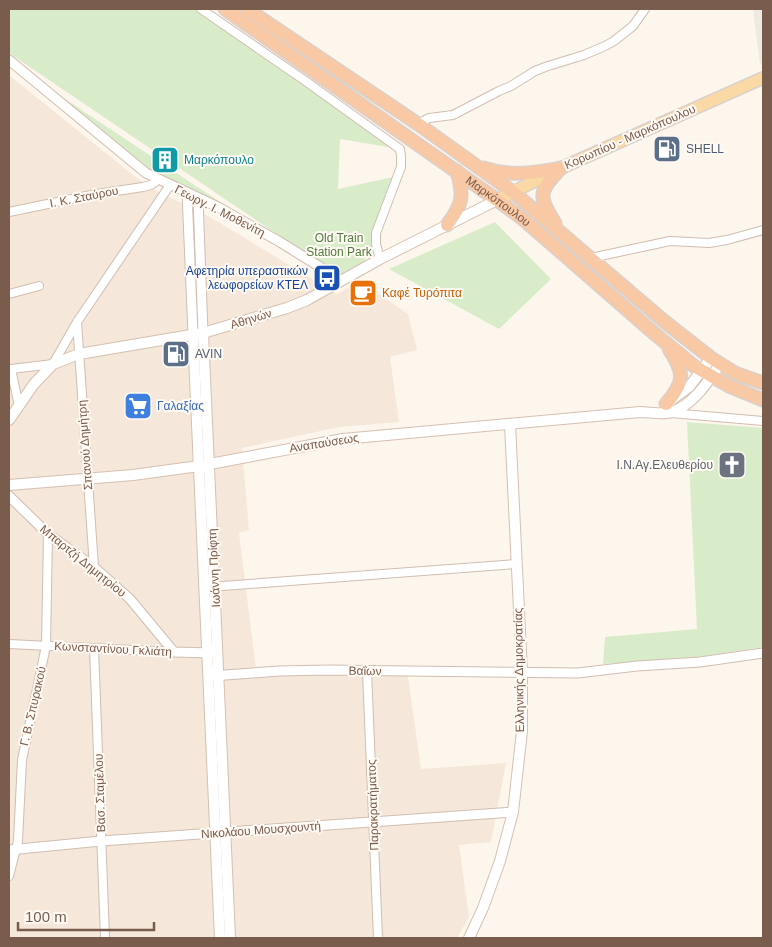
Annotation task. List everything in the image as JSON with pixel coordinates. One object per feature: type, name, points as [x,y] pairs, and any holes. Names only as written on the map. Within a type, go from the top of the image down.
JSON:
[{"type":"highway","name":"Μαρκόπουλου","points":[[225,9],[497,200],[522,219],[656,334],[707,374],[763,400]]},
{"type":"highway","name":"Μαρκόπουλου","points":[[247,9],[418,124],[513,192],[665,322],[715,361],[735,373],[763,383]]},
{"type":"highway","points":[[474,164],[491,170],[514,174],[539,173],[561,168]]},
{"type":"highway","points":[[561,168],[547,183],[543,190],[543,196],[547,210],[562,233]]},
{"type":"highway","points":[[447,225],[458,211],[462,198],[462,189],[457,171]]},
{"type":"highway","points":[[656,334],[670,350],[678,365],[681,376],[677,391],[668,408]]},
{"type":"main road","name":"Κορωπίου - Μαρκόπουλου","points":[[497,200],[561,168],[763,78]]},
{"type":"main road","name":"Αθηνών","points":[[9,420],[34,384],[53,364],[79,354],[198,333],[240,323],[287,308],[307,300],[380,259],[497,200]]},
{"type":"main road","name":"Ιωάννη Πρίφτη","points":[[198,333],[221,833],[230,938]]},
{"type":"main road","name":"Αναπαύσεως","points":[[9,485],[133,475],[204,465],[343,439],[668,408],[695,397],[715,361]]},
{"type":"main road","name":"Ελληνικής Δημοκρατίας","points":[[469,938],[500,861],[513,812],[522,731],[522,672],[510,424]]},
{"type":"main road","name":"Ιωάννη Πρίφτη","points":[[204,465],[202,527],[210,587]]},
{"type":"main road","name":"Ιωάννη Πρίφτη","points":[[220,938],[221,833]]},
{"type":"street","points":[[201,9],[400,149],[402,156],[401,167],[376,233],[376,244],[380,259]]},
{"type":"street","points":[[418,124],[429,118],[453,116],[511,86],[535,71],[605,46],[633,26],[645,9]]},
{"type":"street","name":"Γεωργ. Ι. Μοθενίτη","points":[[9,60],[146,173],[218,207],[280,242],[341,280]]},
{"type":"street","name":"Ι. Κ. Σταύρου","points":[[9,212],[96,194],[144,187],[158,180]]},
{"type":"street","points":[[19,406],[11,369],[53,364],[77,322],[170,185]]},
{"type":"street","name":"Ιωάννη Πρίφτη","points":[[187,193],[198,333]]},
{"type":"street","name":"Ιωάννη Πρίφτη","points":[[198,198],[198,333]]},
{"type":"street","points":[[591,258],[670,241],[709,243],[763,230]]},
{"type":"street","points":[[9,294],[39,286]]},
{"type":"street","name":"Σπανού Δημήτρη","points":[[77,322],[94,567]]},
{"type":"street","points":[[668,408],[763,421]]},
{"type":"street","name":"Μπαρτζή Δημητρίου","points":[[9,496],[48,534],[94,567],[130,599],[174,652]]},
{"type":"street","name":"Γ. Β. Σπυρακού","points":[[9,876],[22,760],[46,646],[48,534]]},
{"type":"street","points":[[210,587],[516,564]]},
{"type":"street","name":"Κωνσταντίνου Γκλιάτη","points":[[10,644],[213,653]]},
{"type":"street","name":"Βασ. Σταμέλου","points":[[94,648],[105,938]]},
{"type":"street","name":"Βαΐων","points":[[214,676],[299,671],[578,673],[637,666],[700,662],[763,653]]},
{"type":"street","name":"Παρακρατήματος","points":[[367,672],[378,938]]},
{"type":"street","name":"Νικολάου Μουσχουντή","points":[[13,849],[513,812]]},
{"type":"shaded area","points":[[753,9],[763,9],[763,62],[760,64]]},
{"type":"shaded area","points":[[9,75],[133,175],[155,190],[210,217],[337,294],[360,281],[408,314],[417,350],[390,357],[399,422],[339,427],[242,448],[249,530],[239,533],[257,677],[298,674],[408,676],[421,769],[506,763],[491,842],[459,845],[469,917],[457,938],[9,938]]},
{"type":"green space","name":"Old Train Station Park","points":[[9,9],[199,9],[400,149],[340,139],[338,189],[393,177],[373,235],[376,237],[352,285],[9,53]]},
{"type":"green space","points":[[234,9],[239,9],[380,105],[379,107]]},
{"type":"green space","points":[[14,65],[280,242],[158,180]]},
{"type":"green space","points":[[495,222],[551,279],[499,329],[389,269]]},
{"type":"green space","points":[[687,422],[763,428],[763,647],[698,657],[603,664],[605,637],[697,629]]},
{"type":"place","name":"SHELL","points":[[667,149]]},
{"type":"place","name":"Μαρκόπουλο","points":[[165,160]]},
{"type":"place","name":"Αφετηρία υπεραστικών λεωφορείων ΚΤΕΛ","points":[[327,278]]},
{"type":"place","name":"Καφέ Τυρóπιτα","points":[[363,293]]},
{"type":"place","name":"AVIN","points":[[176,354]]},
{"type":"place","name":"Γαλαξίας","points":[[138,406]]},
{"type":"place","name":"Ι.Ν.Αγ.Ελευθερίου","points":[[732,465]]}]
